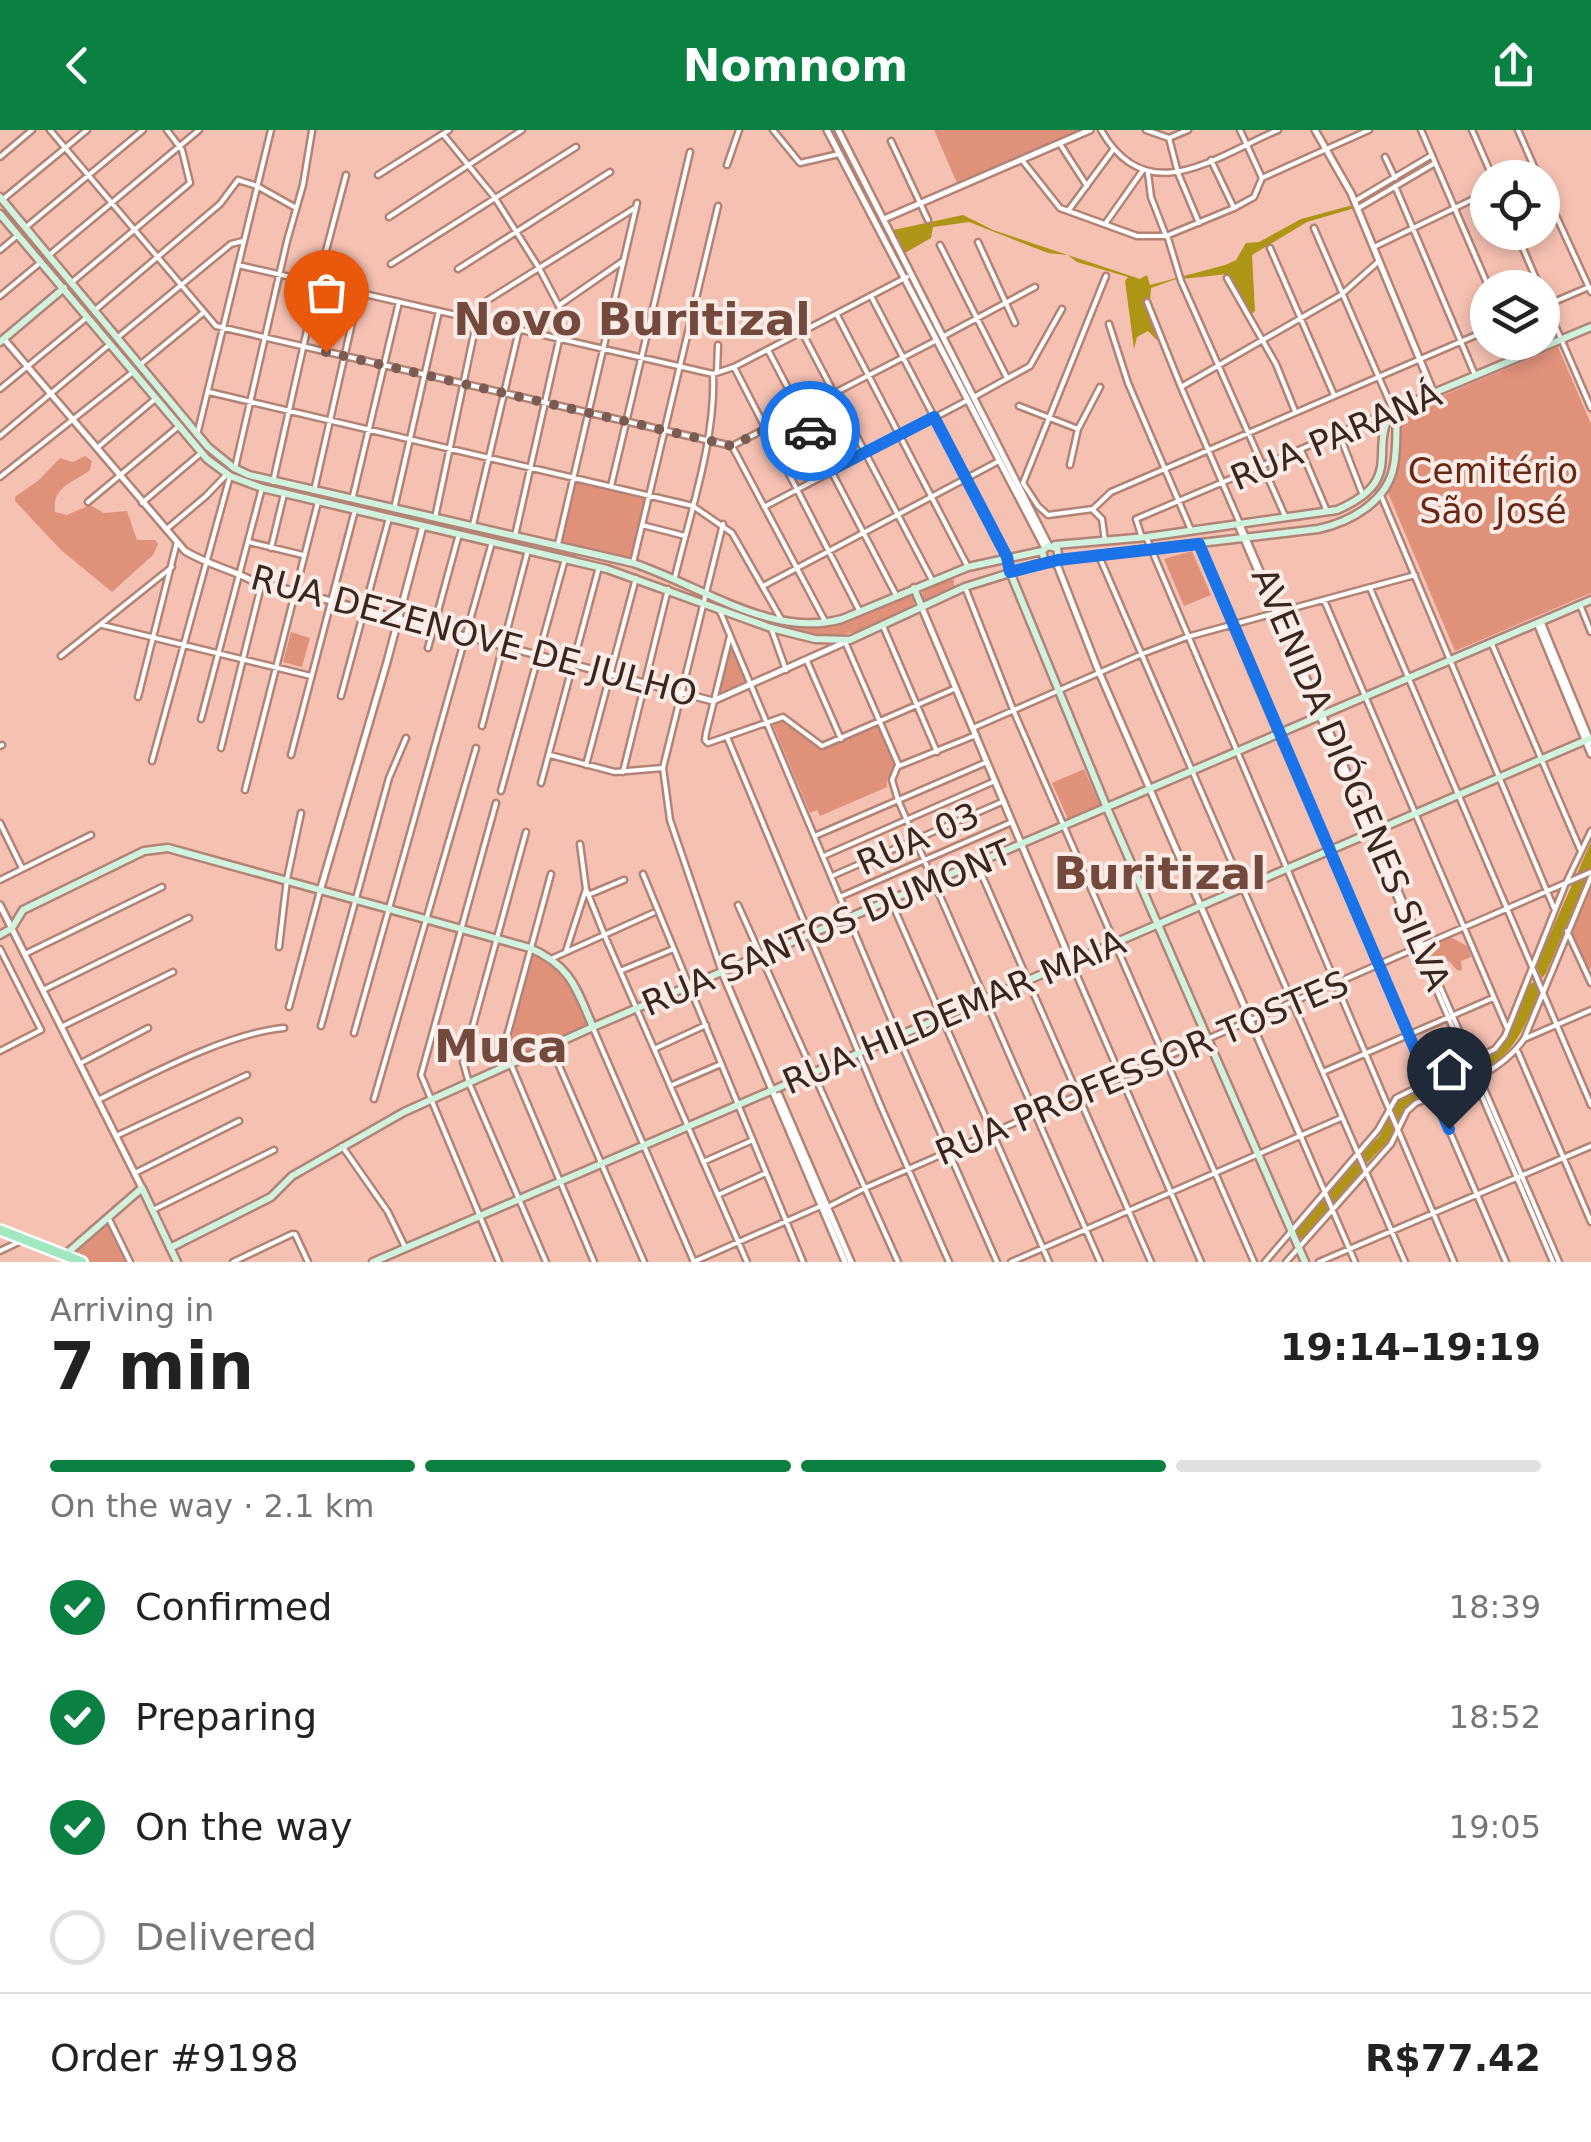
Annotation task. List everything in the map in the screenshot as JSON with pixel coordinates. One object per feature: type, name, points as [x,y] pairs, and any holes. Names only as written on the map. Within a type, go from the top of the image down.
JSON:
[{"type":"main road","points":[[1,199],[26,228],[44,259]]},
{"type":"main road","points":[[0,214],[140,366],[159,395],[178,426],[201,453],[230,472],[262,488],[290,492],[314,491],[633,563],[783,623],[826,624],[968,567],[1047,547],[1328,513],[1363,496],[1375,484],[1383,468],[1387,419],[1393,410],[1397,416],[1394,466],[1380,493],[1360,512],[1339,524],[1045,562],[965,587],[848,642],[814,639],[770,628],[595,566],[318,502],[290,492],[273,482],[230,472],[197,433],[159,395],[132,372],[114,341]]},
{"type":"main road","points":[[1,338],[67,285]]},
{"type":"main road","name":"RUA PARANÁ","points":[[1562,340],[1591,327]]},
{"type":"main road","name":"RUA PARANÁ","points":[[1393,410],[1513,360]]},
{"type":"main road","points":[[1375,484],[1380,493]]},
{"type":"main road","points":[[1047,547],[1058,550],[1057,561]]},
{"type":"main road","points":[[1045,562],[1047,547]]},
{"type":"main road","points":[[578,562],[580,551]]},
{"type":"main road","points":[[594,553],[595,566]]},
{"type":"main road","points":[[1007,557],[1107,808],[1305,1262]]},
{"type":"main road","points":[[914,588],[922,608]]},
{"type":"main road","name":"RUA SANTOS DUMONT","points":[[170,1248],[267,1199],[292,1176],[431,1099],[1591,600]]},
{"type":"main road","points":[[857,613],[853,626],[864,634]]},
{"type":"main road","name":"RUA HILDEMAR MAIA","points":[[373,1262],[1589,740]]},
{"type":"main road","points":[[0,935],[12,928],[23,910],[144,851],[177,850],[530,948],[553,958],[572,979],[593,1027]]},
{"type":"main road","points":[[0,1230],[72,1260],[108,1217],[142,1188],[177,1262]]},
{"type":"street","points":[[0,158],[32,130]]},
{"type":"street","points":[[50,130],[214,324],[586,414],[732,446],[937,340]]},
{"type":"street","points":[[1,199],[88,130]]},
{"type":"street","points":[[26,228],[143,130]]},
{"type":"street","points":[[67,285],[188,186],[190,174],[180,146],[166,130]]},
{"type":"street","points":[[0,296],[199,130]]},
{"type":"street","points":[[197,433],[271,130]]},
{"type":"street","points":[[388,217],[522,130]]},
{"type":"street","points":[[772,130],[800,163],[839,154]]},
{"type":"street","points":[[827,130],[937,340],[1020,483],[1047,547]]},
{"type":"street","points":[[884,218],[1090,130]]},
{"type":"street","points":[[1100,130],[1113,150],[1146,172],[1178,172],[1278,130]]},
{"type":"street","points":[[1146,130],[1170,138],[1188,130]]},
{"type":"street","points":[[1240,130],[1262,178]]},
{"type":"street","points":[[1315,130],[1356,205],[1434,394]]},
{"type":"street","points":[[1022,160],[1053,204],[1066,212],[1136,236],[1166,235],[1234,208],[1254,197],[1262,178],[1369,130]]},
{"type":"street","points":[[1421,130],[1481,270]]},
{"type":"street","points":[[1472,130],[1485,160]]},
{"type":"street","points":[[1518,130],[1532,160]]},
{"type":"street","points":[[727,165],[740,131]]},
{"type":"street","points":[[152,761],[250,402],[303,185],[312,132]]},
{"type":"street","points":[[378,175],[446,132],[495,198],[560,304],[559,340],[515,536]]},
{"type":"street","points":[[848,132],[839,133],[944,336],[999,462],[1047,547]]},
{"type":"street","points":[[1170,138],[1178,172],[1200,224]]},
{"type":"street","points":[[891,141],[928,220]]},
{"type":"street","points":[[1060,144],[1087,186]]},
{"type":"street","points":[[391,264],[576,147]]},
{"type":"street","points":[[1066,212],[1113,150]]},
{"type":"street","points":[[611,486],[690,152]]},
{"type":"street","points":[[1356,205],[1432,156]]},
{"type":"street","points":[[1385,157],[1395,178]]},
{"type":"street","points":[[845,165],[852,159]]},
{"type":"street","points":[[1211,160],[1234,208]]},
{"type":"street","points":[[1356,205],[1435,163]]},
{"type":"street","points":[[458,269],[610,172]]},
{"type":"street","points":[[1104,225],[1146,172]]},
{"type":"street","points":[[1146,172],[1151,198],[1180,279],[1286,519]]},
{"type":"street","points":[[273,482],[346,176]]},
{"type":"street","points":[[0,389],[220,204],[238,180],[296,208]]},
{"type":"street","points":[[1395,186],[1476,376]]},
{"type":"street","points":[[1374,247],[1470,200]]},
{"type":"street","points":[[435,518],[482,303],[636,205],[558,546]]},
{"type":"street","points":[[633,563],[718,206]]},
{"type":"street","points":[[1560,224],[1590,290],[1560,301]]},
{"type":"street","points":[[1314,228],[1393,410]]},
{"type":"street","points":[[0,250],[18,235]]},
{"type":"street","points":[[0,436],[231,244],[243,241]]},
{"type":"street","points":[[978,242],[1014,323]]},
{"type":"street","points":[[940,245],[1008,378]]},
{"type":"street","points":[[1270,248],[1335,396]]},
{"type":"street","points":[[1181,387],[1341,294],[1379,261]]},
{"type":"street","points":[[560,304],[623,262]]},
{"type":"street","points":[[238,264],[715,373],[768,350],[912,274]]},
{"type":"street","points":[[1020,483],[1106,276]]},
{"type":"street","points":[[1227,278],[1276,364],[1296,413]]},
{"type":"street","points":[[944,336],[1036,287]]},
{"type":"street","points":[[314,491],[359,292]]},
{"type":"street","points":[[871,296],[1007,557]]},
{"type":"street","points":[[352,500],[399,302]]},
{"type":"street","name":"AVENIDA DIÓGENES SILVA","points":[[1148,302],[1320,715],[1556,1262]]},
{"type":"street","points":[[764,507],[1032,364],[1062,309]]},
{"type":"street","points":[[394,509],[439,311]]},
{"type":"street","points":[[140,366],[203,312]]},
{"type":"street","points":[[836,315],[968,567]]},
{"type":"street","points":[[1109,324],[1128,383],[1191,530]]},
{"type":"street","points":[[473,527],[519,330]]},
{"type":"street","points":[[802,332],[932,581]]},
{"type":"street","points":[[1560,336],[1591,408]]},
{"type":"street","name":"RUA DEZENOVE DE JULHO","points":[[1,338],[177,542],[207,563],[294,591],[714,701],[848,642]]},
{"type":"street","points":[[1020,483],[1048,515],[1093,509],[1107,494],[1470,338]]},
{"type":"street","points":[[675,577],[714,400],[718,345]]},
{"type":"street","points":[[768,350],[896,595]]},
{"type":"street","points":[[734,367],[798,488],[857,613]]},
{"type":"street","points":[[0,478],[132,372]]},
{"type":"street","points":[[1070,465],[1078,429],[1100,386]]},
{"type":"street","points":[[208,392],[692,506],[732,533],[783,623]]},
{"type":"street","points":[[96,448],[159,395]]},
{"type":"street","points":[[1019,406],[1078,429]]},
{"type":"street","name":"RUA PARANÁ","points":[[1144,537],[1136,518],[1393,410]]},
{"type":"street","points":[[88,502],[178,426]]},
{"type":"street","points":[[1343,432],[1340,437],[1363,496]]},
{"type":"street","points":[[732,446],[826,624]]},
{"type":"street","points":[[1301,450],[1328,513]]},
{"type":"street","points":[[142,503],[201,453]]},
{"type":"street","points":[[763,586],[999,462]]},
{"type":"street","points":[[166,529],[230,472]]},
{"type":"street","points":[[201,719],[262,488]]},
{"type":"street","points":[[271,548],[290,492]]},
{"type":"street","points":[[1380,493],[1555,911]]},
{"type":"street","points":[[245,790],[318,502]]},
{"type":"street","points":[[1093,509],[1102,519],[1105,541]]},
{"type":"street","points":[[291,755],[355,510]]},
{"type":"street","points":[[340,696],[389,518]]},
{"type":"street","points":[[723,524],[663,768],[670,820],[722,972],[848,1262]]},
{"type":"street","points":[[642,525],[685,536]]},
{"type":"street","points":[[289,1006],[423,526]]},
{"type":"street","points":[[428,648],[458,534]]},
{"type":"street","points":[[1144,537],[1454,1262]]},
{"type":"street","points":[[138,697],[177,542]]},
{"type":"street","points":[[250,542],[304,555]]},
{"type":"street","points":[[354,1033],[492,542]]},
{"type":"street","points":[[1199,544],[1506,1262]]},
{"type":"street","points":[[482,726],[528,550]]},
{"type":"street","points":[[1100,556],[1405,1262]]},
{"type":"street","points":[[501,791],[566,559]]},
{"type":"street","points":[[1057,561],[1150,790],[1355,1262]]},
{"type":"street","points":[[541,783],[574,665],[595,566]]},
{"type":"street","points":[[62,656],[172,567]]},
{"type":"street","points":[[1100,1262],[892,780],[899,766],[937,752],[1058,690],[1142,654],[1415,575]]},
{"type":"street","points":[[586,765],[636,578]]},
{"type":"street","points":[[220,748],[262,582]]},
{"type":"street","points":[[965,587],[1014,712],[1254,1262]]},
{"type":"street","points":[[1370,588],[1591,1104]]},
{"type":"street","points":[[624,772],[668,589]]},
{"type":"street","points":[[1324,600],[1508,1030]]},
{"type":"street","points":[[1580,605],[1591,632]]},
{"type":"street","points":[[719,608],[997,1262]]},
{"type":"street","points":[[922,608],[1201,1262]]},
{"type":"street","points":[[1539,623],[1589,740],[1591,754]]},
{"type":"street","points":[[102,625],[311,676]]},
{"type":"street","points":[[882,626],[937,752]]},
{"type":"street","points":[[770,628],[786,670]]},
{"type":"street","points":[[730,636],[704,740],[710,743],[785,717],[822,746],[957,688]]},
{"type":"street","points":[[848,642],[899,766]]},
{"type":"street","points":[[1491,642],[1581,852]]},
{"type":"street","points":[[808,661],[841,739]]},
{"type":"street","points":[[728,737],[949,1262]]},
{"type":"street","points":[[321,1026],[388,778],[406,738]]},
{"type":"street","points":[[374,1098],[476,748]]},
{"type":"street","points":[[550,755],[624,772],[663,768]]},
{"type":"street","points":[[815,836],[988,762]]},
{"type":"street","points":[[824,856],[995,781]]},
{"type":"street","name":"RUA 03","points":[[832,876],[1004,801]]},
{"type":"street","points":[[496,804],[422,1064],[422,1081],[499,1262]]},
{"type":"street","points":[[279,947],[287,879],[301,813]]},
{"type":"street","points":[[840,897],[1012,822]]},
{"type":"street","points":[[0,823],[22,869]]},
{"type":"street","points":[[1286,1262],[1325,1193],[1404,1092],[1470,1064],[1495,1048],[1508,1030],[1591,831]]},
{"type":"street","points":[[526,832],[463,1057],[469,1083],[546,1262]]},
{"type":"street","points":[[0,880],[92,835]]},
{"type":"street","points":[[580,844],[587,892],[748,1262]]},
{"type":"street","points":[[977,864],[1150,1262]]},
{"type":"street","points":[[551,874],[506,1040],[510,1065],[594,1262]]},
{"type":"street","points":[[642,874],[803,1262]]},
{"type":"street","points":[[1265,1262],[1296,1240],[1391,1144],[1397,1127],[1416,1103],[1500,1066],[1517,1050],[1591,874]]},
{"type":"street","name":"RUA PROFESSOR TOSTES","points":[[694,1262],[1591,874]]},
{"type":"street","points":[[587,892],[624,880]]},
{"type":"street","points":[[25,954],[162,887]]},
{"type":"street","points":[[566,952],[587,892]]},
{"type":"street","points":[[891,901],[1049,1262]]},
{"type":"street","points":[[738,904],[898,1262]]},
{"type":"street","points":[[0,905],[142,1188]]},
{"type":"street","points":[[6,918],[23,910]]},
{"type":"street","points":[[553,958],[656,912]]},
{"type":"street","points":[[43,990],[190,918]]},
{"type":"street","points":[[1567,932],[1591,984]]},
{"type":"street","points":[[0,949],[41,1030],[0,1050]]},
{"type":"street","points":[[620,971],[672,949]]},
{"type":"street","points":[[61,1027],[173,972]]},
{"type":"street","points":[[1323,1072],[1494,998]]},
{"type":"street","points":[[1524,1039],[1591,1010]]},
{"type":"street","points":[[654,1049],[706,1025]]},
{"type":"street","points":[[593,1027],[694,1262]]},
{"type":"street","points":[[80,1064],[148,1028]]},
{"type":"street","points":[[98,1100],[198,1054],[270,1029],[284,1028]]},
{"type":"street","points":[[550,1047],[644,1262]]},
{"type":"street","points":[[1517,1050],[1591,1222]]},
{"type":"street","points":[[670,1086],[722,1064]]},
{"type":"street","points":[[116,1136],[247,1076]]},
{"type":"street","points":[[1010,1262],[1342,1117]]},
{"type":"street","points":[[134,1174],[239,1121]]},
{"type":"street","points":[[703,1162],[754,1140]]},
{"type":"street","points":[[342,1146],[388,1212],[406,1248]]},
{"type":"street","points":[[1319,1262],[1591,1146]]},
{"type":"street","points":[[153,1210],[274,1150]]},
{"type":"street","points":[[718,1195],[766,1173]]},
{"type":"street","points":[[108,1217],[130,1262]]},
{"type":"street","points":[[233,1262],[293,1234],[308,1262]]},
{"type":"street","points":[[0,1251],[23,1239]]},
{"type":"green space","points":[[934,130],[1078,130],[957,183]]},
{"type":"green space","name":"Cemitério São José","points":[[1560,352],[1591,424],[1591,593],[1455,651],[1388,493],[1400,457],[1402,413],[1527,360],[1560,360]]},
{"type":"green space","points":[[163,398],[216,456],[244,473],[288,490],[242,479],[210,461],[160,401]]},
{"type":"green space","points":[[85,456],[92,461],[90,470],[60,491],[55,512],[67,515],[90,505],[104,513],[127,511],[137,540],[155,540],[158,544],[153,555],[112,592],[61,550],[15,501],[60,458],[73,462]]},
{"type":"green space","points":[[576,481],[646,497],[632,560],[562,543]]},
{"type":"green space","points":[[307,491],[576,556],[575,559],[305,496]]},
{"type":"green space","points":[[1192,551],[1211,595],[1184,606],[1164,559]]},
{"type":"green space","points":[[948,578],[954,580],[954,590],[930,601],[923,599],[923,588]]},
{"type":"green space","points":[[902,594],[914,598],[913,609],[863,630],[835,635],[781,627],[837,624]]},
{"type":"green space","points":[[291,632],[310,638],[302,667],[283,662]]},
{"type":"green space","points":[[730,642],[749,683],[716,698]]},
{"type":"green space","points":[[785,719],[821,749],[878,725],[899,773],[887,780],[887,787],[820,816],[817,810],[810,813],[773,725]]},
{"type":"green space","points":[[1084,769],[1100,805],[1068,819],[1052,783]]},
{"type":"green space","points":[[1591,881],[1591,968],[1587,970],[1569,931]]},
{"type":"green space","points":[[1450,937],[1467,946],[1471,957],[1461,961],[1462,970],[1458,971],[1449,961],[1432,965],[1431,948]]},
{"type":"green space","points":[[534,953],[561,975],[588,1026],[510,1062],[509,1039]]},
{"type":"green space","points":[[108,1222],[127,1262],[90,1262],[72,1255],[71,1252]]},
{"type":"shaded area","points":[[1353,205],[1355,208],[1307,222],[1252,255],[1255,311],[1248,317],[1228,274],[1173,280],[1151,288],[1150,300],[1143,300],[1158,341],[1148,331],[1137,337],[1134,349],[1125,281],[1128,277],[1077,262],[1068,255],[1140,279],[1147,275],[1150,285],[1225,265],[1236,260],[1246,243],[1259,242],[1301,219]]},
{"type":"shaded area","points":[[963,215],[993,230],[1068,255],[1048,253],[969,222],[933,227],[931,238],[905,253],[893,230]]},
{"type":"shaded area","points":[[1591,842],[1591,868],[1542,978],[1536,966]]},
{"type":"shaded area","points":[[1535,981],[1539,992],[1518,1038],[1482,1072],[1477,1061],[1504,1038],[1529,985]]},
{"type":"shaded area","points":[[1424,1085],[1428,1095],[1406,1109],[1399,1123],[1392,1107]]},
{"type":"shaded area","points":[[1390,1116],[1395,1127],[1389,1140],[1367,1163],[1361,1153],[1379,1137]]},
{"type":"shaded area","points":[[1357,1159],[1362,1170],[1334,1203],[1329,1192]]},
{"type":"shaded area","points":[[1324,1198],[1328,1209],[1300,1241],[1295,1230]]},
{"type":"way so far","points":[[326,352],[732,446],[799,412],[810,431]]},
{"type":"district","name":"Novo Buritizal","points":[[632,319]]},
{"type":"district","name":"Buritizal","points":[[1160,873]]},
{"type":"district","name":"Muca","points":[[501,1046]]},
{"type":"route","points":[[810,431],[831,470],[934,417],[1007,557],[1010,572],[1058,560],[1199,544],[1449,1129]]}]
